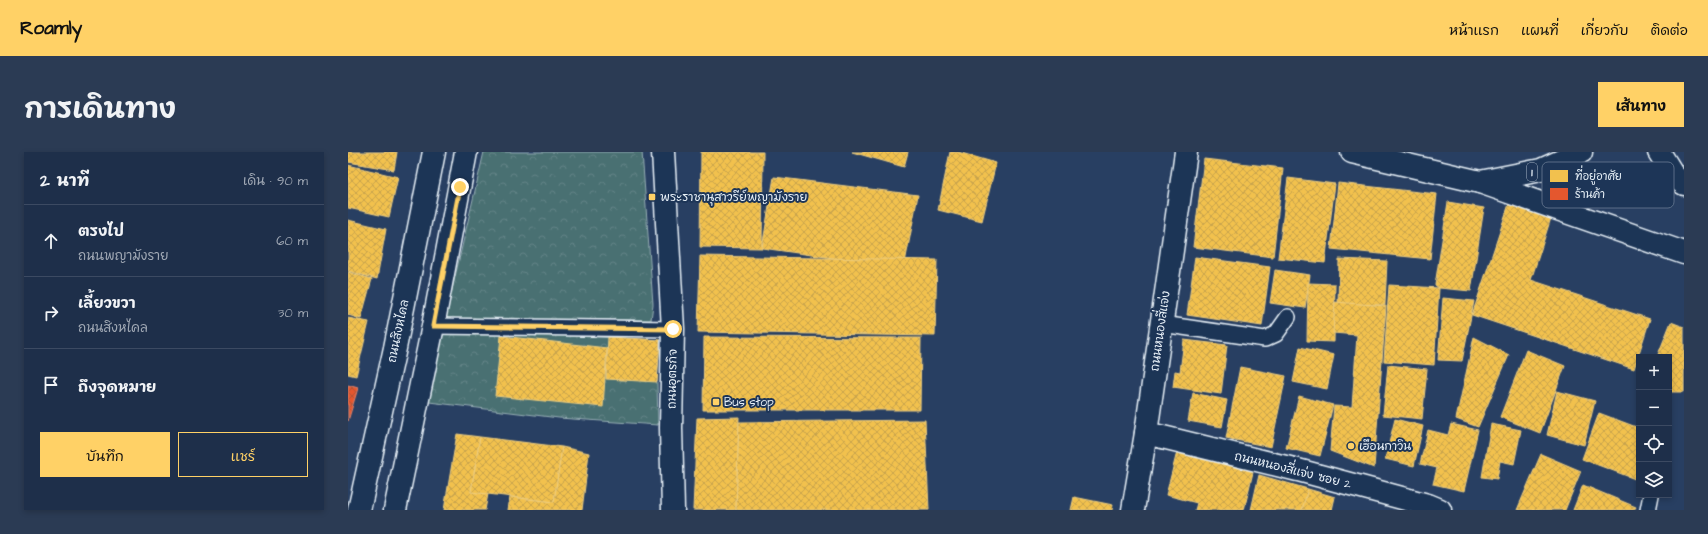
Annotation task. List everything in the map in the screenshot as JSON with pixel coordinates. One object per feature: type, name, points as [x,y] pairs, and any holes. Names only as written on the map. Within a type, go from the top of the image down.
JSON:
[{"type":"main road","name":"ถนนสิงหไคล","points":[[359,510],[403,310],[434,152]]},
{"type":"main road","points":[[395,510],[433,326],[466,152]]},
{"type":"main road","name":"ถนนอุตรกิจ","points":[[663,152],[673,329],[671,435],[673,510]]},
{"type":"main road","name":"ถนนหนองสี่แจ่ง","points":[[1133,510],[1146,433],[1186,152]]},
{"type":"main road","name":"1","points":[[1352,152],[1480,182],[1542,170]]},
{"type":"main road","name":"1","points":[[1559,162],[1581,152]]},
{"type":"main road","points":[[1659,152],[1665,162]]},
{"type":"main road","points":[[1674,176],[1684,184]]},
{"type":"main road","points":[[1480,182],[1542,204]]},
{"type":"main road","points":[[1555,208],[1684,253]]},
{"type":"main road","name":"ถนนหนองสี่แจ่ง ซอย 2","points":[[1146,433],[1305,472],[1428,505],[1440,510]]},
{"type":"lane","points":[[1162,324],[1265,339],[1276,334],[1288,317]]},
{"type":"lane","points":[[433,326],[673,329]]},
{"type":"lane","points":[[1648,510],[1650,498]]},
{"type":"green space","points":[[484,152],[642,152],[653,304],[651,320],[445,320]]},
{"type":"green space","points":[[444,330],[660,340],[657,382],[658,425],[559,418],[429,402]]},
{"type":"building: ที่อยู่อาศัย","points":[[348,152],[397,152],[394,170],[348,162]]},
{"type":"building: ที่อยู่อาศัย","points":[[701,152],[763,152],[762,248],[700,247]]},
{"type":"building: ที่อยู่อาศัย","points":[[852,152],[908,152],[904,167]]},
{"type":"building: ที่อยู่อาศัย","points":[[950,152],[958,152],[996,163],[982,221],[938,210]]},
{"type":"building: ที่อยู่อาศัย","points":[[1204,159],[1283,168],[1273,257],[1193,247]]},
{"type":"building: ที่อยู่อาศัย","points":[[348,165],[398,177],[389,217],[348,208]]},
{"type":"building: ที่อยู่อาศัย","points":[[774,177],[918,195],[904,268],[762,248]]},
{"type":"building: ที่อยู่อาศัย","points":[[1288,178],[1335,184],[1325,263],[1278,258]]},
{"type":"building: ที่อยู่อาศัย","points":[[1338,183],[1437,194],[1430,259],[1331,249]]},
{"type":"building: ที่อยู่อาศัย","points":[[1448,202],[1484,208],[1471,291],[1439,288],[1435,285]]},
{"type":"building: ที่อยู่อาศัย","points":[[1509,204],[1551,218],[1531,280],[1650,319],[1639,354],[1636,354],[1634,369],[1472,315]]},
{"type":"building: ที่อยู่อาศัย","points":[[348,220],[386,229],[377,279],[348,271]]},
{"type":"building: ที่อยู่อาศัย","points":[[700,256],[937,260],[935,336],[698,332]]},
{"type":"building: ที่อยู่อาศัย","points":[[1195,257],[1270,267],[1262,326],[1187,315]]},
{"type":"building: ที่อยู่อาศัย","points":[[1339,259],[1387,261],[1385,305],[1338,304]]},
{"type":"building: ที่อยู่อาศัย","points":[[1275,270],[1310,275],[1305,308],[1270,303]]},
{"type":"building: ที่อยู่อาศัย","points":[[348,272],[372,279],[361,319],[348,315]]},
{"type":"building: ที่อยู่อาศัย","points":[[1308,283],[1335,284],[1334,342],[1307,341]]},
{"type":"building: ที่อยู่อาศัย","points":[[1389,285],[1439,288],[1434,365],[1384,361]]},
{"type":"building: ที่อยู่อาศัย","points":[[1443,298],[1474,301],[1462,361],[1438,360]]},
{"type":"building: ที่อยู่อาศัย","points":[[1335,302],[1386,306],[1374,468],[1330,451],[1334,406],[1352,407],[1357,335],[1333,333]]},
{"type":"building: ที่อยู่อาศัย","points":[[348,318],[369,322],[356,376],[348,374]]},
{"type":"building: ที่อยู่อาศัย","points":[[1671,322],[1684,327],[1684,392],[1672,392],[1672,354],[1658,354]]},
{"type":"building: ที่อยู่อาศัย","points":[[501,336],[607,348],[603,407],[495,396]]},
{"type":"building: ที่อยู่อาศัย","points":[[608,337],[660,340],[657,382],[606,379]]},
{"type":"building: ที่อยู่อาศัย","points":[[704,337],[921,338],[920,410],[703,410]]},
{"type":"building: ที่อยู่อาศัย","points":[[1474,337],[1509,355],[1478,427],[1456,419]]},
{"type":"building: ที่อยู่อาศัย","points":[[1184,340],[1227,345],[1221,394],[1173,387],[1175,371],[1180,372]]},
{"type":"building: ที่อยู่อาศัย","points":[[1300,347],[1334,355],[1327,389],[1293,382]]},
{"type":"building: ที่อยู่อาศัย","points":[[1526,350],[1565,366],[1540,433],[1500,417]]},
{"type":"building: ที่อยู่อาศัย","points":[[1388,365],[1427,369],[1422,419],[1383,415]]},
{"type":"building: ที่อยู่อาศัย","points":[[1240,367],[1286,376],[1271,447],[1226,438]]},
{"type":"building: ที่อยู่อาศัย","points":[[1557,391],[1595,401],[1584,445],[1547,435]]},
{"type":"building: ที่อยู่อาศัย","points":[[1193,393],[1227,400],[1222,427],[1188,421]]},
{"type":"building: ที่อยู่อาศัย","points":[[1299,396],[1333,405],[1320,456],[1286,448]]},
{"type":"building: ที่อยู่อาศัย","points":[[1599,413],[1636,427],[1635,479],[1582,459]]},
{"type":"building: ที่อยู่อาศัย","points":[[739,417],[736,510],[693,510],[697,418]]},
{"type":"building: ที่อยู่อาศัย","points":[[1395,419],[1423,426],[1414,466],[1385,459]]},
{"type":"building: ที่อยู่อาศัย","points":[[925,420],[929,510],[736,510],[739,422]]},
{"type":"building: ที่อยู่อาศัย","points":[[1451,424],[1478,430],[1464,491],[1433,484],[1437,468],[1420,464],[1428,430],[1448,435]]},
{"type":"building: ที่อยู่อาศัย","points":[[1491,424],[1521,430],[1514,464],[1500,461],[1497,479],[1482,477]]},
{"type":"building: ที่อยู่อาศัย","points":[[457,434],[480,437],[471,492],[488,494],[485,510],[444,510]]},
{"type":"building: ที่อยู่อาศัย","points":[[480,437],[562,447],[554,502],[471,492]]},
{"type":"building: ที่อยู่อาศัย","points":[[562,447],[589,453],[582,510],[508,510],[510,497],[554,502]]},
{"type":"building: ที่อยู่อาศัย","points":[[1178,448],[1254,468],[1244,510],[1195,510],[1197,503],[1166,495]]},
{"type":"building: ที่อยู่อาศัย","points":[[1541,454],[1581,471],[1565,510],[1517,510]]},
{"type":"building: ที่อยู่อาศัย","points":[[1259,475],[1308,489],[1302,510],[1251,510]]},
{"type":"building: ที่อยู่อาศัย","points":[[1583,485],[1636,507],[1634,510],[1573,510]]},
{"type":"building: ที่อยู่อาศัย","points":[[1308,489],[1335,497],[1332,510],[1302,510]]},
{"type":"building: ที่อยู่อาศัย","points":[[1074,497],[1113,505],[1112,510],[1071,510]]},
{"type":"building: ร้านค้า","points":[[348,385],[358,388],[348,421]]},
{"type":"place","name":"พระราชานุสาวรีย์พญามังราย","points":[[652,197]]},
{"type":"place","name":"Bus stop","points":[[716,402]]},
{"type":"place","name":"เฮือนกาวิน","points":[[1351,446]]},
{"type":"route","points":[[460,187],[433,326],[673,329]]}]
